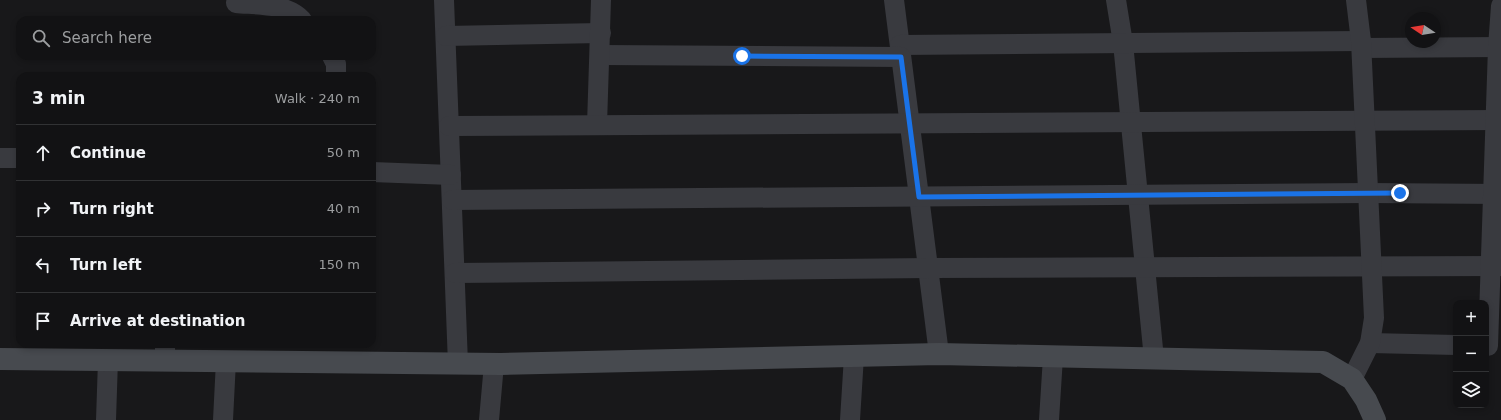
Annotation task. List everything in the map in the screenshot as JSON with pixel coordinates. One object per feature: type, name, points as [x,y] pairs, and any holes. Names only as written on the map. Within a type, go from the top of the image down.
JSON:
[{"type":"street","points":[[444,0],[458,364]]},
{"type":"street","points":[[597,125],[601,0]]},
{"type":"street","points":[[894,0],[939,354]]},
{"type":"street","points":[[1116,0],[1123,43],[1154,359]]},
{"type":"street","points":[[1352,379],[1370,343],[1374,318],[1361,45],[1356,0]]},
{"type":"street","points":[[236,3],[276,7],[288,11],[296,16]]},
{"type":"street","points":[[1492,346],[1496,266],[1499,47],[1501,6]]},
{"type":"street","points":[[446,36],[601,33]]},
{"type":"street","points":[[600,55],[900,51],[1123,43],[1499,47]]},
{"type":"street","points":[[334,60],[336,64],[336,72]]},
{"type":"street","points":[[449,126],[1498,120]]},
{"type":"street","points":[[0,158],[16,158]]},
{"type":"street","points":[[376,172],[451,175]]},
{"type":"street","points":[[452,200],[1368,193],[1497,194]]},
{"type":"street","points":[[454,273],[929,268],[1496,266]]},
{"type":"street","points":[[1370,343],[1453,345]]},
{"type":"street","points":[[0,359],[108,360],[165,352],[226,361],[458,364],[939,354],[1323,362],[1352,379],[1366,400],[1375,420]]},
{"type":"street","points":[[850,420],[854,356]]},
{"type":"street","points":[[1049,420],[1053,357]]},
{"type":"street","points":[[106,420],[108,360]]},
{"type":"street","points":[[222,420],[226,361]]},
{"type":"street","points":[[489,420],[494,364]]},
{"type":"route","points":[[742,56],[901,57],[919,197],[1400,193]]}]
